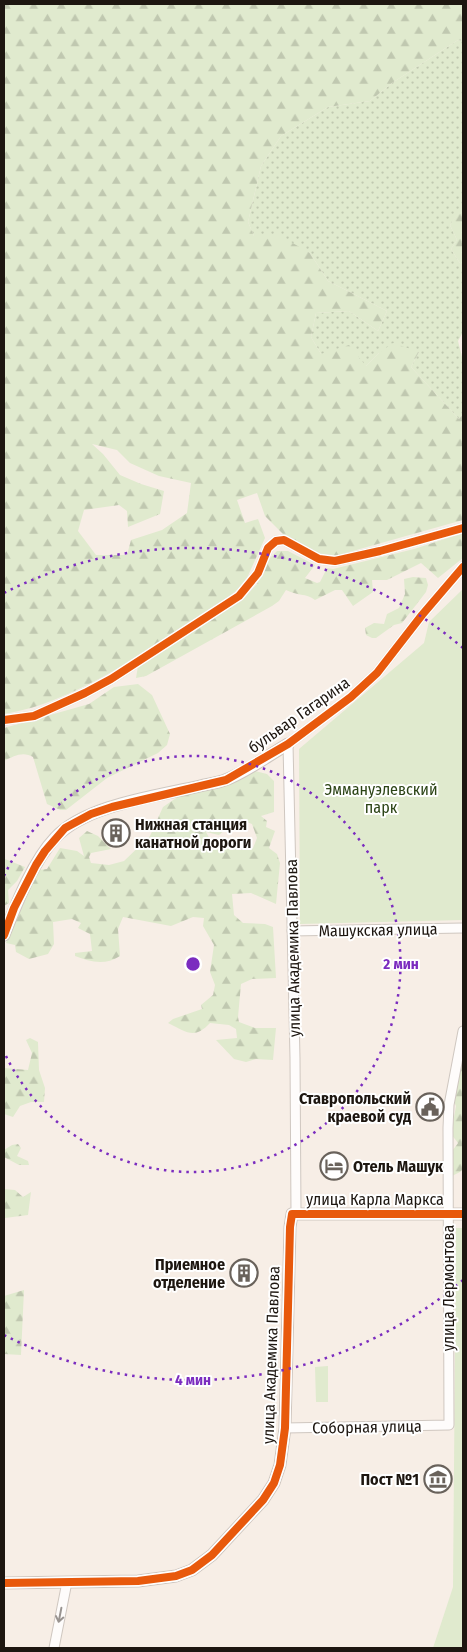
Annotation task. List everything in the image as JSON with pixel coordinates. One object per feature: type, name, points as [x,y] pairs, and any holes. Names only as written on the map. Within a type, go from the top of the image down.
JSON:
[{"type":"street","points":[[4,720],[34,716],[86,694],[239,596],[258,573],[268,548],[276,541],[284,540],[319,559],[335,561],[380,551],[463,528]]},
{"type":"street","name":"бульвар Гагарина","points":[[4,934],[14,908],[45,851],[65,828],[92,814],[112,807],[226,780],[288,744],[352,698],[377,673],[463,568]]},
{"type":"street","name":"улица Академика Павлова","points":[[4,1583],[138,1581],[176,1576],[192,1570],[212,1555],[263,1500],[274,1483],[280,1465],[285,1428],[293,1215],[296,1058],[288,744]]},
{"type":"street","name":"Машукская улица","points":[[292,931],[463,928]]},
{"type":"street","name":"улица Лермонтова","points":[[449,1425],[449,1105],[463,1031]]},
{"type":"street","name":"улица Карла Маркса","points":[[293,1215],[463,1214]]},
{"type":"street","name":"Соборная улица","points":[[285,1428],[449,1425]]},
{"type":"street","points":[[54,1648],[67,1582]]},
{"type":"green space","points":[[4,4],[463,4],[463,41],[458,40],[392,83],[370,101],[328,107],[281,136],[261,166],[248,222],[254,236],[277,234],[310,253],[328,281],[387,311],[378,331],[349,311],[316,313],[311,337],[321,354],[349,345],[366,366],[393,343],[419,352],[411,367],[459,419],[463,414],[463,520],[335,556],[319,554],[286,537],[265,516],[257,493],[237,500],[245,523],[258,519],[265,538],[247,578],[238,589],[224,601],[146,651],[89,684],[32,708],[4,714]],"holes":[[[92,444],[117,450],[130,463],[159,476],[191,483],[187,513],[162,530],[131,540],[127,555],[96,555],[78,531],[84,510],[119,505],[127,511],[128,527],[160,514],[164,491],[120,475]]]},
{"type":"green space","points":[[458,40],[463,41],[463,207],[450,225],[457,240],[451,249],[463,268],[463,332],[458,341],[463,361],[463,414],[459,419],[411,367],[419,352],[379,353],[366,366],[321,354],[311,337],[316,313],[349,311],[378,331],[387,311],[328,281],[310,253],[254,236],[248,222],[261,166],[281,136],[328,107],[370,101],[392,83]]},
{"type":"green space","points":[[462,207],[463,268],[451,249],[457,240],[450,225]]},
{"type":"green space","points":[[463,533],[463,558],[438,578],[421,563],[387,580],[372,580],[373,592],[353,606],[342,590],[335,590],[315,600],[286,590],[279,601],[272,606],[146,676],[136,678],[138,666],[246,596],[257,584],[267,561],[277,551],[288,551],[315,565],[305,578],[317,583],[320,582],[327,568],[333,569],[414,549]]},
{"type":"green space","points":[[413,577],[426,578],[428,585],[426,592],[402,623],[394,625],[376,638],[366,635],[365,628],[374,623],[384,624],[387,614],[399,608],[405,594],[404,579]]},
{"type":"green space","name":"Эммануэлевский парк","points":[[463,589],[463,920],[300,924],[299,749],[424,643],[429,622]]},
{"type":"green space","points":[[138,684],[152,695],[170,734],[167,745],[158,753],[107,778],[66,810],[60,810],[47,804],[33,757],[22,754],[4,761],[4,728],[89,704],[114,687]]},
{"type":"green space","points":[[255,771],[267,774],[274,781],[274,812],[261,816],[267,821],[266,827],[275,831],[269,848],[277,854],[280,863],[276,904],[251,893],[232,894],[234,915],[243,923],[265,924],[273,927],[276,978],[252,979],[241,984],[238,1017],[239,1022],[255,1028],[276,1028],[273,1060],[256,1059],[246,1062],[234,1059],[216,1040],[237,1038],[236,1029],[229,1025],[210,1023],[195,1033],[190,1033],[168,1023],[173,1019],[202,1009],[201,1005],[213,995],[215,985],[210,972],[214,945],[203,926],[204,918],[193,917],[171,926],[123,917],[118,929],[120,956],[103,962],[86,960],[75,956],[75,953],[92,951],[90,934],[78,928],[81,923],[72,919],[53,922],[54,944],[48,954],[29,959],[16,952],[15,945],[6,943],[38,870],[47,869],[60,848],[77,851],[84,856],[79,838],[87,831],[98,836],[111,849],[91,853],[89,857],[91,863],[109,865],[124,861],[150,836],[163,807],[179,796]],"holes":[[[244,821],[252,824],[257,838],[253,848],[240,850],[230,844],[227,848],[212,843],[206,832],[219,835],[230,825]]]},
{"type":"green space","points":[[4,860],[25,867],[17,881],[8,890],[9,903],[4,906]]},
{"type":"green space","points":[[30,1038],[38,1042],[39,1070],[45,1088],[44,1102],[31,1102],[20,1106],[13,1117],[4,1114],[4,1068],[28,1070],[32,1053],[26,1040]]},
{"type":"green space","points":[[463,1057],[463,1169],[450,1177],[450,1154],[458,1143],[451,1134],[456,1106],[453,1098],[453,1085]]},
{"type":"green space","points":[[18,1144],[21,1148],[17,1156],[28,1161],[29,1165],[19,1165],[4,1157],[4,1150]]},
{"type":"green space","points":[[4,1189],[15,1190],[23,1197],[31,1192],[28,1215],[5,1218]]},
{"type":"green space","points":[[456,1228],[463,1228],[463,1648],[433,1648],[453,1587]]},
{"type":"green space","points":[[24,1290],[21,1355],[4,1354],[4,1296]]},
{"type":"green space","points":[[328,1366],[328,1402],[316,1402],[315,1367]]},
{"type":"cycle path","points":[[4,720],[34,716],[85,693],[111,679],[239,596],[258,573],[268,548],[276,541],[284,540],[319,559],[335,561],[380,551],[463,528]]},
{"type":"cycle path","points":[[4,935],[14,908],[36,865],[45,851],[65,828],[91,814],[112,807],[226,780],[288,744],[351,697],[377,673],[422,615],[463,567]]},
{"type":"cycle path","points":[[4,1583],[138,1581],[176,1576],[192,1570],[212,1555],[263,1500],[274,1483],[280,1465],[285,1428],[290,1227],[292,1214],[463,1214]]},
{"type":"place","name":"Нижная станция канатной дороги","points":[[116,833]]},
{"type":"place","name":"Ставропольский краевой суд","points":[[430,1107]]},
{"type":"place","name":"Отель Машук","points":[[334,1166]]},
{"type":"place","name":"Приемное отделение","points":[[244,1273]]},
{"type":"place","name":"Пост №1","points":[[438,1479]]}]
